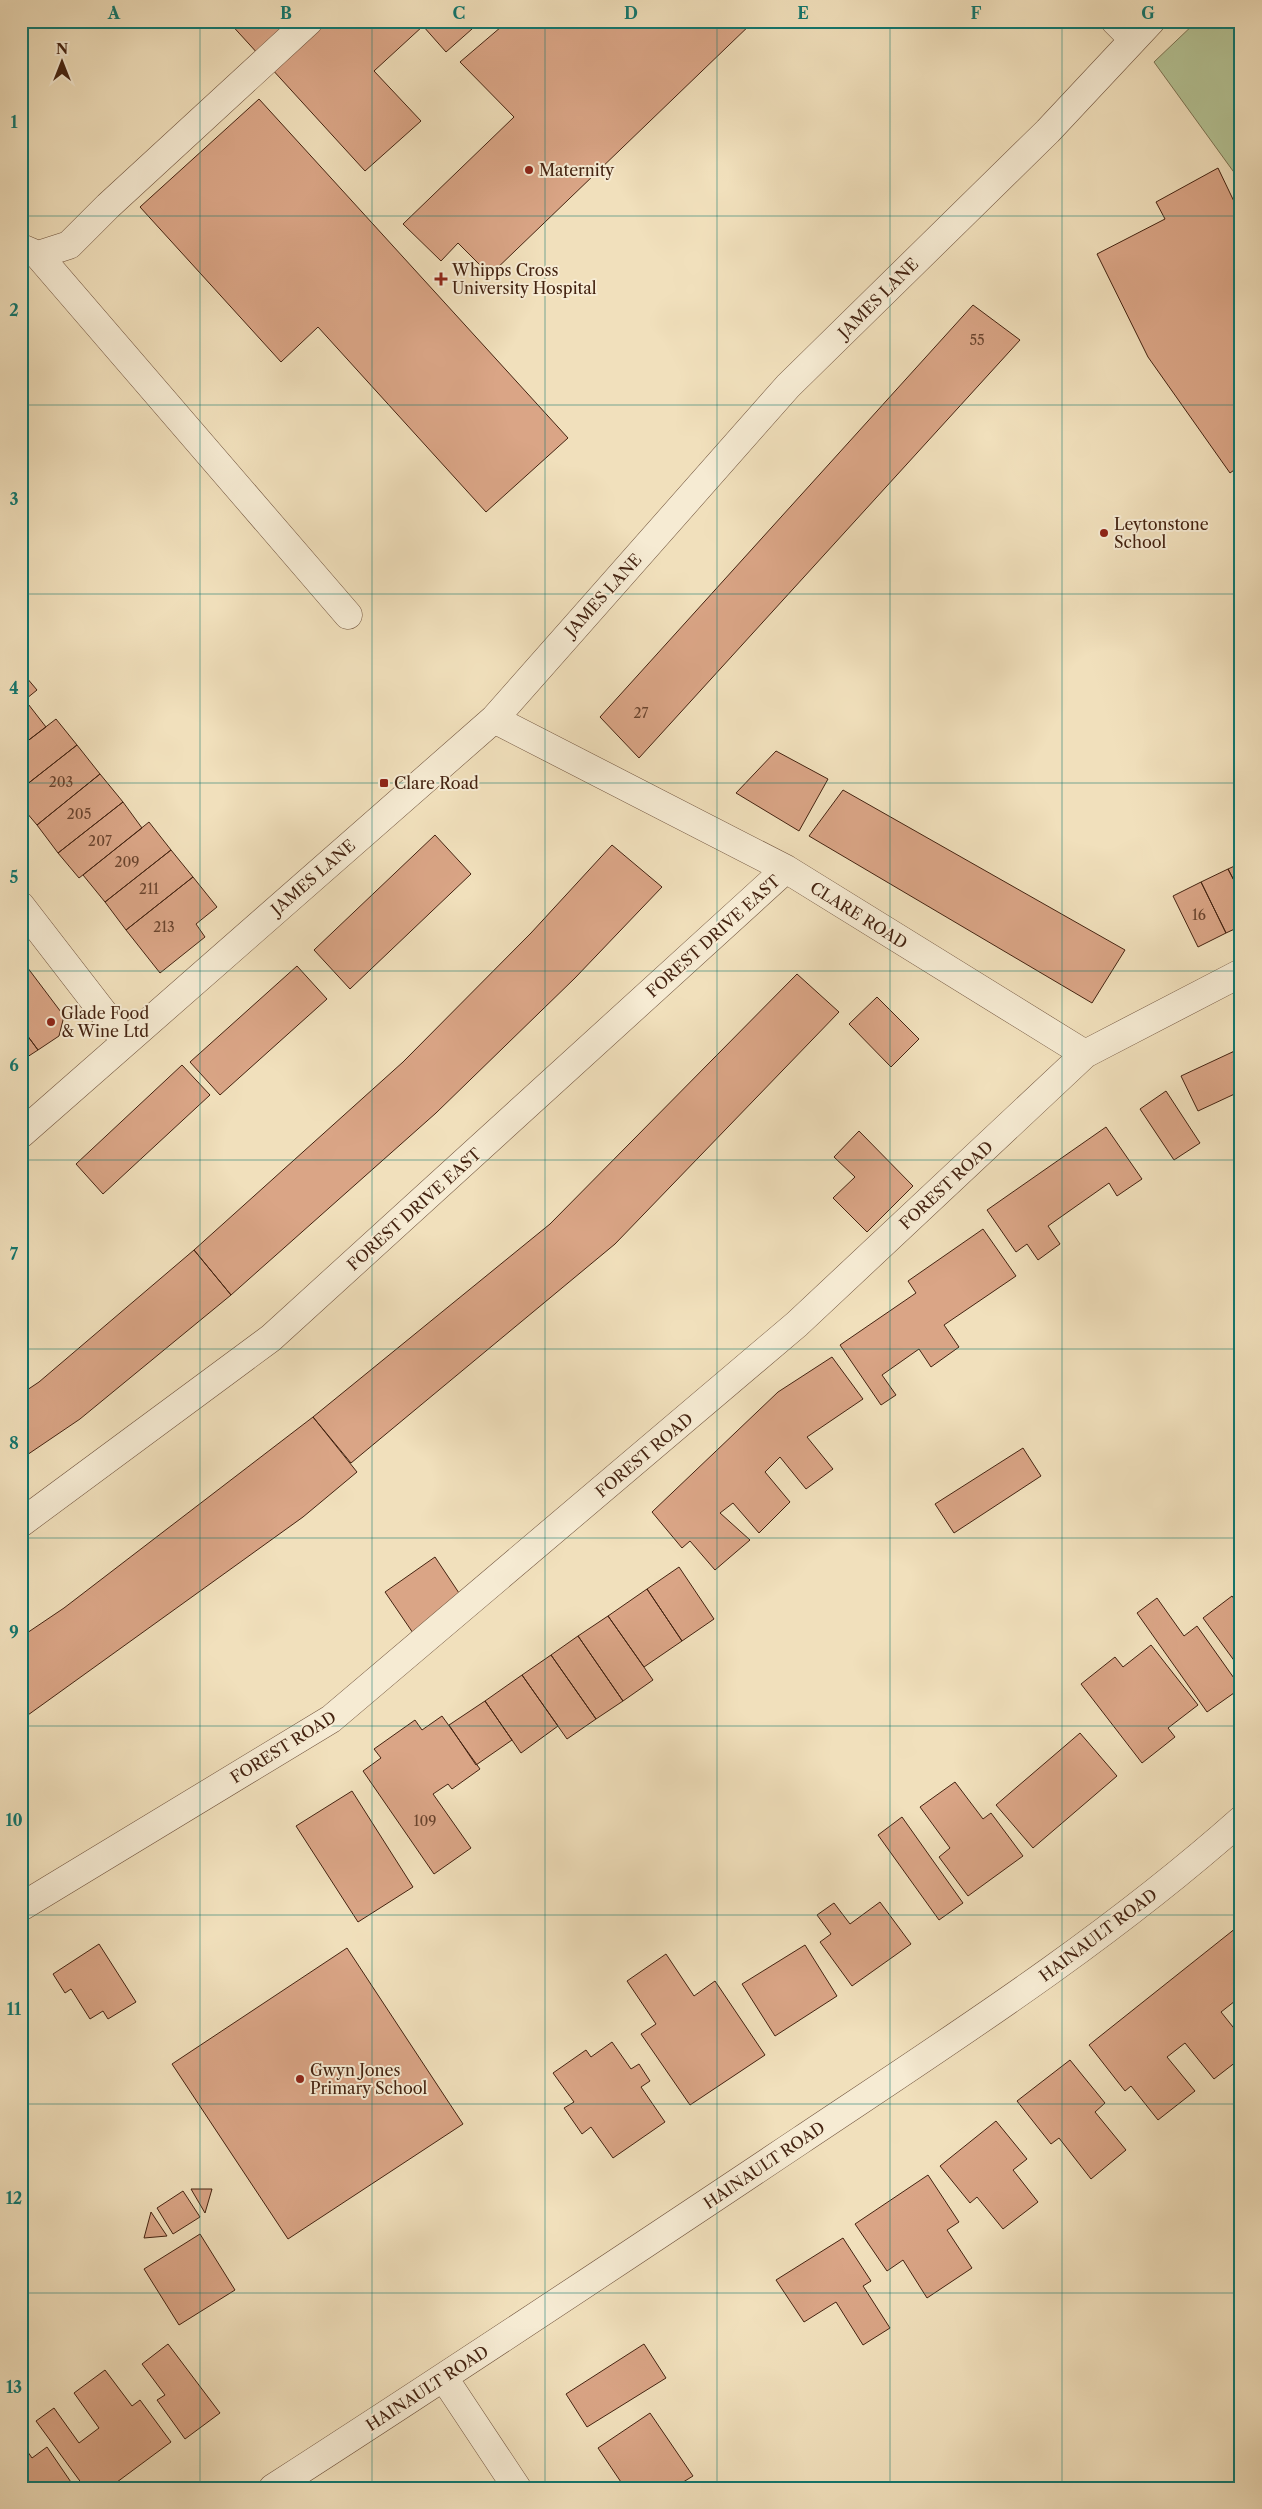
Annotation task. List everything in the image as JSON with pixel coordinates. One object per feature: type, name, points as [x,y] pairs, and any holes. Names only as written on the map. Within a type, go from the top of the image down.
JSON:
[{"type":"street","points":[[30,251],[69,245],[108,206],[309,21]]},
{"type":"street","name":"JAMES LANE","points":[[21,1134],[494,719],[788,386],[1048,131],[1133,27]]},
{"type":"street","points":[[30,251],[348,615]]},
{"type":"street","name":"CLARE ROAD","points":[[494,719],[786,869],[1085,1054]]},
{"type":"street","name":"FOREST DRIVE EAST","points":[[21,1523],[271,1338],[786,869]]},
{"type":"street","points":[[21,906],[126,1042]]},
{"type":"street","name":"FOREST ROAD","points":[[21,1907],[331,1720],[797,1324],[1085,1054],[1241,973]]},
{"type":"street","name":"HAINAULT ROAD","points":[[272,2488],[444,2378],[1010,2001],[1116,1923],[1196,1860],[1241,1820]]},
{"type":"street","points":[[444,2378],[517,2488]]},
{"type":"green space","points":[[1197,21],[1241,21],[1241,182],[1154,62]]},
{"type":"building","points":[[228,21],[481,21],[446,52],[423,26],[374,71],[421,121],[365,171]]},
{"type":"building","name":"Maternity","points":[[508,21],[754,21],[490,275],[458,243],[441,261],[403,224],[514,117],[460,62]]},
{"type":"building","points":[[259,99],[568,438],[486,512],[318,327],[281,362],[140,207]]},
{"type":"building","points":[[1218,168],[1241,216],[1241,465],[1230,473],[1148,357],[1097,254],[1165,219],[1156,202]]},
{"type":"building","points":[[973,305],[1020,340],[639,758],[600,717]]},
{"type":"building","points":[[21,671],[37,690],[21,703]]},
{"type":"building","points":[[25,700],[46,727],[21,746],[21,703]]},
{"type":"building","points":[[56,719],[77,745],[21,789],[21,746]]},
{"type":"building","points":[[77,745],[100,774],[37,825],[21,806],[21,789]]},
{"type":"building","points":[[776,751],[828,779],[799,831],[736,793]]},
{"type":"building","points":[[100,774],[123,802],[58,853],[37,825]]},
{"type":"building","points":[[843,790],[1125,950],[1092,1003],[809,836]]},
{"type":"building","points":[[123,802],[142,828],[79,878],[58,853]]},
{"type":"building","points":[[149,822],[171,850],[105,902],[83,875]]},
{"type":"building","points":[[435,835],[471,874],[350,989],[314,950]]},
{"type":"building","points":[[612,845],[662,887],[575,978],[436,1113],[231,1295],[194,1250],[403,1062],[531,933]]},
{"type":"building","points":[[171,850],[193,877],[126,930],[105,902]]},
{"type":"building","points":[[1241,863],[1241,894],[1228,869]]},
{"type":"building","points":[[1228,869],[1241,894],[1241,926],[1226,933],[1201,882]]},
{"type":"building","points":[[193,877],[217,907],[196,924],[205,937],[160,973],[126,930]]},
{"type":"building","points":[[1201,882],[1226,933],[1198,947],[1173,896]]},
{"type":"building","points":[[21,959],[64,1016],[59,1036],[38,1050],[21,1027]]},
{"type":"building","points":[[297,966],[327,999],[220,1095],[190,1062]]},
{"type":"building","points":[[797,974],[839,1012],[615,1244],[351,1463],[313,1417],[550,1224]]},
{"type":"building","points":[[877,997],[919,1039],[891,1067],[849,1024]]},
{"type":"building","points":[[21,1027],[38,1050],[21,1061]]},
{"type":"building","points":[[1241,1048],[1241,1091],[1198,1111],[1181,1076]]},
{"type":"building","points":[[182,1065],[210,1095],[103,1194],[76,1164]]},
{"type":"building","points":[[1166,1091],[1200,1143],[1174,1160],[1140,1109]]},
{"type":"building","points":[[1106,1127],[1142,1179],[1117,1196],[1109,1183],[1048,1226],[1060,1244],[1038,1260],[1027,1244],[1016,1252],[987,1210]]},
{"type":"building","points":[[859,1131],[913,1186],[867,1232],[833,1198],[855,1177],[834,1157]]},
{"type":"building","points":[[983,1229],[1016,1276],[944,1325],[959,1347],[931,1367],[919,1349],[882,1375],[896,1395],[881,1405],[840,1345],[916,1293],[908,1281]]},
{"type":"building","points":[[194,1250],[231,1295],[80,1419],[21,1459],[21,1394],[39,1382]]},
{"type":"building","points":[[832,1357],[863,1399],[807,1437],[833,1469],[806,1489],[780,1457],[765,1472],[790,1502],[759,1533],[733,1503],[720,1513],[750,1540],[715,1570],[690,1541],[682,1548],[652,1512],[778,1392]]},
{"type":"building","points":[[313,1417],[357,1472],[303,1517],[21,1720],[21,1637],[64,1608]]},
{"type":"building","points":[[1023,1448],[1041,1476],[954,1533],[935,1504]]},
{"type":"building","points":[[435,1557],[463,1599],[413,1633],[385,1592]]},
{"type":"building","points":[[679,1567],[714,1619],[682,1641],[647,1589]]},
{"type":"building","points":[[647,1589],[682,1641],[644,1667],[608,1616]]},
{"type":"building","points":[[1232,1596],[1241,1608],[1241,1670],[1203,1618]]},
{"type":"building","points":[[1157,1598],[1184,1636],[1197,1626],[1241,1688],[1207,1712],[1137,1613]]},
{"type":"building","points":[[608,1616],[653,1680],[623,1701],[578,1636]]},
{"type":"building","points":[[578,1636],[623,1701],[596,1719],[551,1655]]},
{"type":"building","points":[[1151,1645],[1198,1705],[1168,1728],[1175,1737],[1142,1763],[1081,1684],[1115,1657],[1123,1667]]},
{"type":"building","points":[[551,1655],[596,1719],[567,1739],[522,1675]]},
{"type":"building","points":[[522,1675],[558,1726],[521,1753],[485,1701]]},
{"type":"building","points":[[485,1701],[512,1740],[476,1765],[449,1725]]},
{"type":"building","points":[[442,1716],[480,1769],[452,1789],[448,1784],[433,1794],[471,1848],[434,1874],[363,1771],[381,1758],[374,1749],[415,1720],[422,1730]]},
{"type":"building","points":[[1080,1733],[1117,1776],[1033,1848],[996,1805]]},
{"type":"building","points":[[955,1782],[983,1819],[991,1813],[1023,1856],[968,1896],[939,1857],[950,1848],[920,1807]]},
{"type":"building","points":[[352,1791],[413,1887],[358,1922],[296,1826]]},
{"type":"building","points":[[902,1817],[963,1903],[939,1920],[878,1835]]},
{"type":"building","points":[[880,1902],[911,1944],[852,1986],[820,1942],[831,1934],[817,1915],[834,1903],[850,1924]]},
{"type":"building","points":[[1241,1924],[1241,2008],[1235,2001],[1221,2012],[1241,2037],[1241,2058],[1214,2079],[1185,2043],[1167,2057],[1195,2091],[1158,2120],[1131,2086],[1125,2091],[1089,2045]]},
{"type":"building","points":[[99,1944],[136,2002],[108,2019],[103,2011],[90,2019],[71,1989],[65,1993],[53,1974]]},
{"type":"building","points":[[805,1945],[837,1996],[775,2036],[742,1984]]},
{"type":"building","points":[[347,1948],[463,2124],[288,2239],[172,2064]]},
{"type":"building","points":[[666,1954],[694,1996],[715,1981],[765,2055],[690,2105],[641,2034],[656,2024],[627,1981]]},
{"type":"building","points":[[612,2042],[631,2069],[639,2064],[650,2081],[641,2087],[665,2122],[613,2158],[591,2127],[582,2134],[564,2108],[574,2102],[553,2073],[586,2050],[591,2057]]},
{"type":"building","points":[[1070,2060],[1105,2103],[1095,2112],[1126,2150],[1091,2179],[1059,2138],[1051,2144],[1017,2101]]},
{"type":"building","points":[[996,2121],[1027,2159],[1013,2170],[1038,2202],[1003,2229],[977,2197],[970,2203],[940,2166]]},
{"type":"building","points":[[928,2175],[959,2222],[947,2230],[972,2268],[927,2298],[903,2260],[887,2271],[855,2224]]},
{"type":"building","points":[[191,2189],[212,2189],[205,2213]]},
{"type":"building","points":[[183,2191],[200,2217],[173,2234],[157,2208]]},
{"type":"building","points":[[151,2212],[167,2236],[144,2238]]},
{"type":"building","points":[[200,2234],[235,2290],[179,2325],[144,2269]]},
{"type":"building","points":[[843,2238],[871,2281],[863,2286],[890,2328],[863,2345],[836,2302],[804,2322],[776,2280]]},
{"type":"building","points":[[168,2344],[220,2413],[185,2439],[157,2400],[165,2395],[142,2364]]},
{"type":"building","points":[[644,2344],[666,2378],[587,2427],[566,2394]]},
{"type":"building","points":[[105,2370],[132,2406],[140,2400],[171,2442],[109,2488],[85,2488],[36,2421],[54,2408],[79,2443],[99,2428],[74,2393]]},
{"type":"building","points":[[650,2413],[693,2476],[680,2484],[682,2488],[625,2488],[598,2448]]},
{"type":"building","points":[[21,2442],[32,2458],[47,2447],[75,2488],[21,2488]]},
{"type":"place","name":"Maternity","points":[[529,170]]},
{"type":"place","name":"Whipps Cross University Hospital","points":[[441,279]]},
{"type":"place","name":"Leytonstone School","points":[[1104,533]]},
{"type":"place","name":"Clare Road","points":[[384,783]]},
{"type":"place","name":"Glade Food & Wine Ltd","points":[[51,1022]]},
{"type":"place","name":"Gwyn Jones Primary School","points":[[300,2079]]}]
